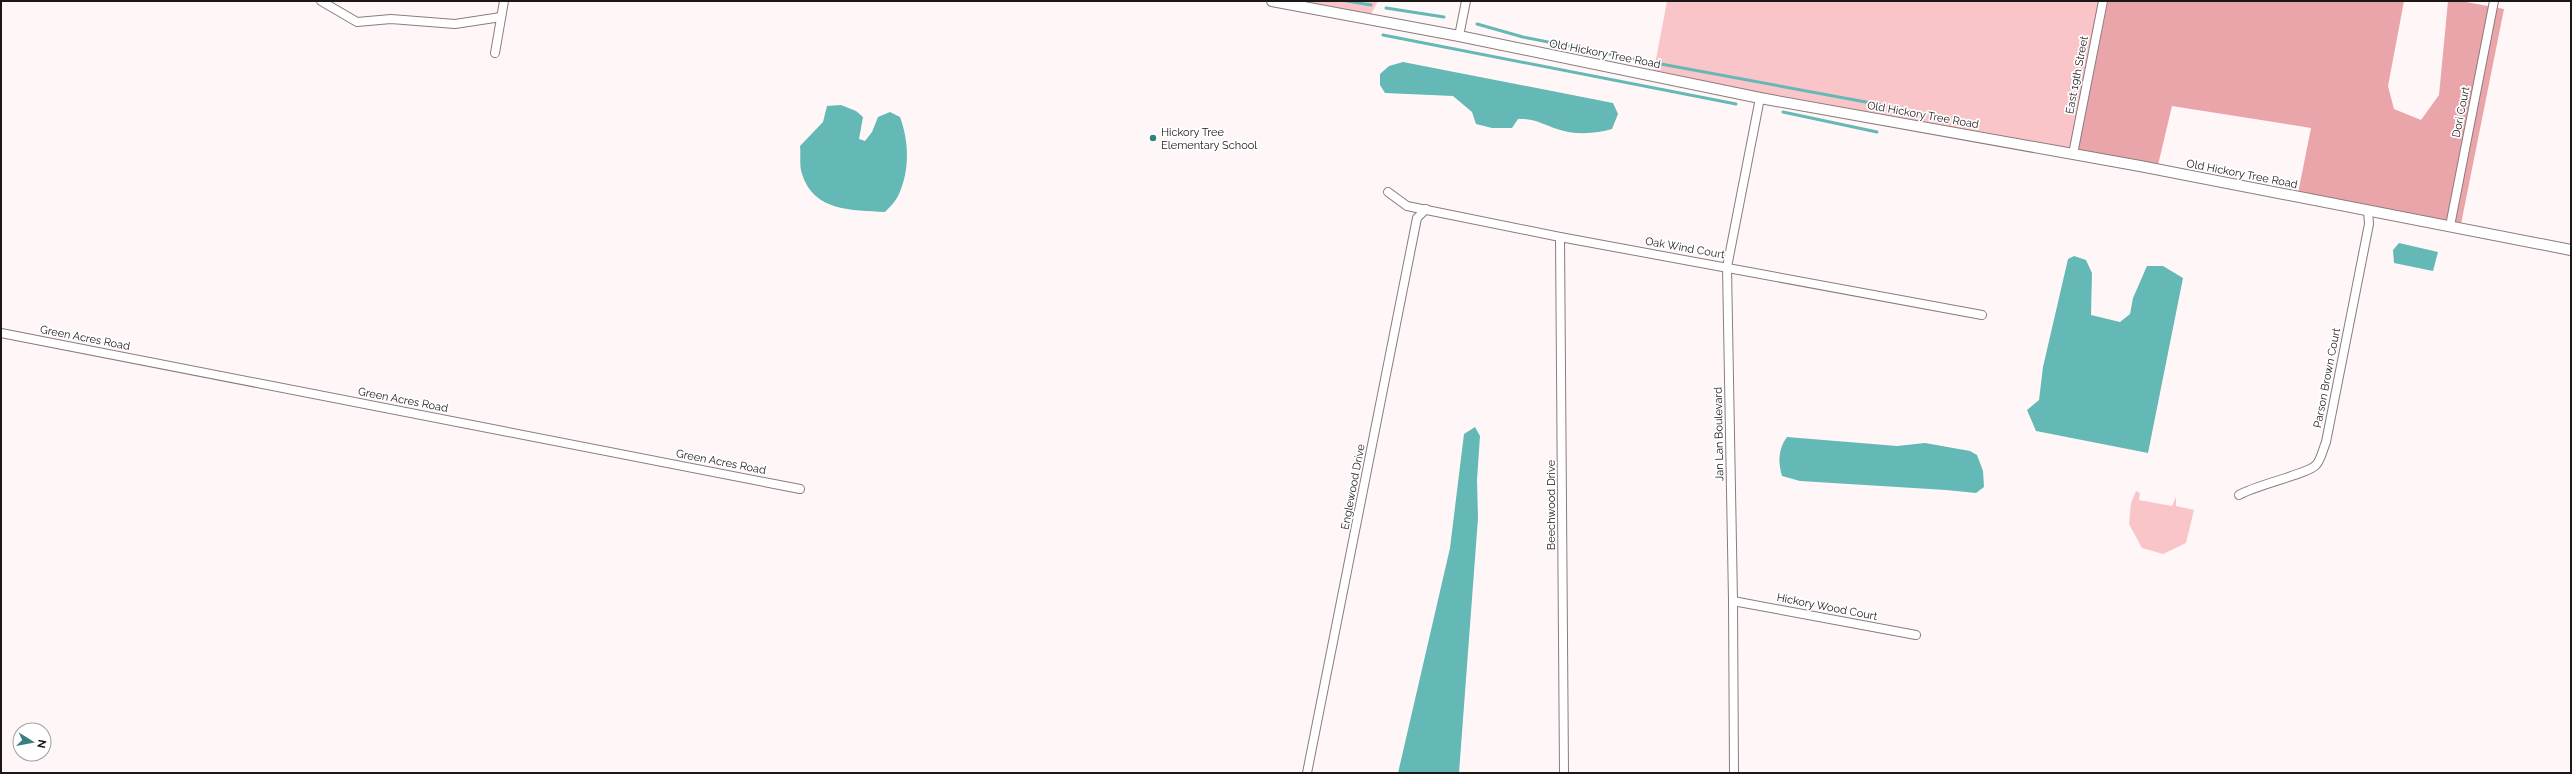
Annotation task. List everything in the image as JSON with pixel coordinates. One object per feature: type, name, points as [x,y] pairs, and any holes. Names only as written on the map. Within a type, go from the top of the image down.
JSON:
[{"type":"street","points":[[321,1],[357,22],[391,19],[455,24],[501,17]]},
{"type":"street","points":[[495,53],[504,1]]},
{"type":"street","name":"Old Hickory Tree Road","points":[[1272,1],[1459,36],[1760,98],[2073,154],[2571,250]]},
{"type":"street","points":[[1459,36],[1466,1]]},
{"type":"street","name":"East 19th Street","points":[[2073,154],[2103,1]]},
{"type":"street","name":"Dori Court","points":[[2450,226],[2494,1]]},
{"type":"street","name":"Jan Lan Boulevard","points":[[1734,773],[1734,601],[1727,267],[1760,98]]},
{"type":"street","name":"Oak Wind Court","points":[[1388,192],[1407,206],[1560,237],[1982,315]]},
{"type":"street","name":"Englewood Drive","points":[[1307,773],[1417,218],[1426,209]]},
{"type":"street","name":"Parson Brown Court","points":[[2238,495],[2250,488],[2305,472],[2317,465],[2328,434],[2369,224],[2368,211]]},
{"type":"street","name":"Beechwood Drive","points":[[1560,237],[1564,773]]},
{"type":"street","name":"Green Acres Road","points":[[1,333],[800,489]]},
{"type":"street","name":"Hickory Wood Court","points":[[1734,601],[1916,635]]},
{"type":"shaded area","points":[[1299,1],[1378,1],[1371,14]]},
{"type":"shaded area","points":[[1667,1],[2108,1],[2078,150],[1761,93],[1654,70]]},
{"type":"shaded area","points":[[2108,1],[2404,1],[2388,86],[2394,109],[2421,120],[2439,95],[2448,1],[2461,1],[2504,9],[2461,224],[2298,193],[2311,128],[2172,106],[2158,165],[2078,150]]},
{"type":"shaded area","points":[[2136,491],[2140,493],[2139,500],[2172,506],[2176,497],[2176,506],[2194,510],[2186,543],[2163,554],[2142,548],[2129,524],[2131,503]]},
{"type":"water","points":[[1403,62],[1613,103],[1618,114],[1612,129],[1592,133],[1563,131],[1528,119],[1518,119],[1512,128],[1492,128],[1476,124],[1472,112],[1453,96],[1385,93],[1380,85],[1380,74],[1389,66]]},
{"type":"water","points":[[841,105],[856,111],[863,117],[859,139],[865,141],[872,132],[878,117],[890,112],[900,117],[907,146],[907,165],[903,185],[898,197],[885,212],[847,209],[825,202],[815,196],[802,174],[800,146],[823,122],[827,106]]},
{"type":"water","points":[[2399,243],[2438,252],[2433,271],[2394,263],[2393,250]]},
{"type":"water","points":[[2074,256],[2086,260],[2092,273],[2091,315],[2120,322],[2130,314],[2133,298],[2147,266],[2163,266],[2183,278],[2148,453],[2036,431],[2027,410],[2039,400],[2043,367],[2068,259]]},
{"type":"water","points":[[1475,427],[1480,436],[1477,480],[1478,518],[1459,773],[1398,773],[1450,548],[1464,434]]},
{"type":"water","points":[[1787,437],[1897,446],[1925,443],[1970,451],[1977,455],[1983,471],[1984,487],[1976,493],[1800,481],[1782,476],[1780,451]]},
{"type":"waterway","points":[[1347,1],[1371,5]]},
{"type":"waterway","points":[[1386,8],[1444,17]]},
{"type":"waterway","points":[[1477,24],[1523,37],[1615,55]]},
{"type":"waterway","points":[[1383,35],[1736,104]]},
{"type":"waterway","points":[[1634,59],[1882,105],[1882,109]]},
{"type":"waterway","points":[[1783,112],[1877,132]]},
{"type":"place","name":"Hickory Tree Elementary School","points":[[1153,138]]}]
